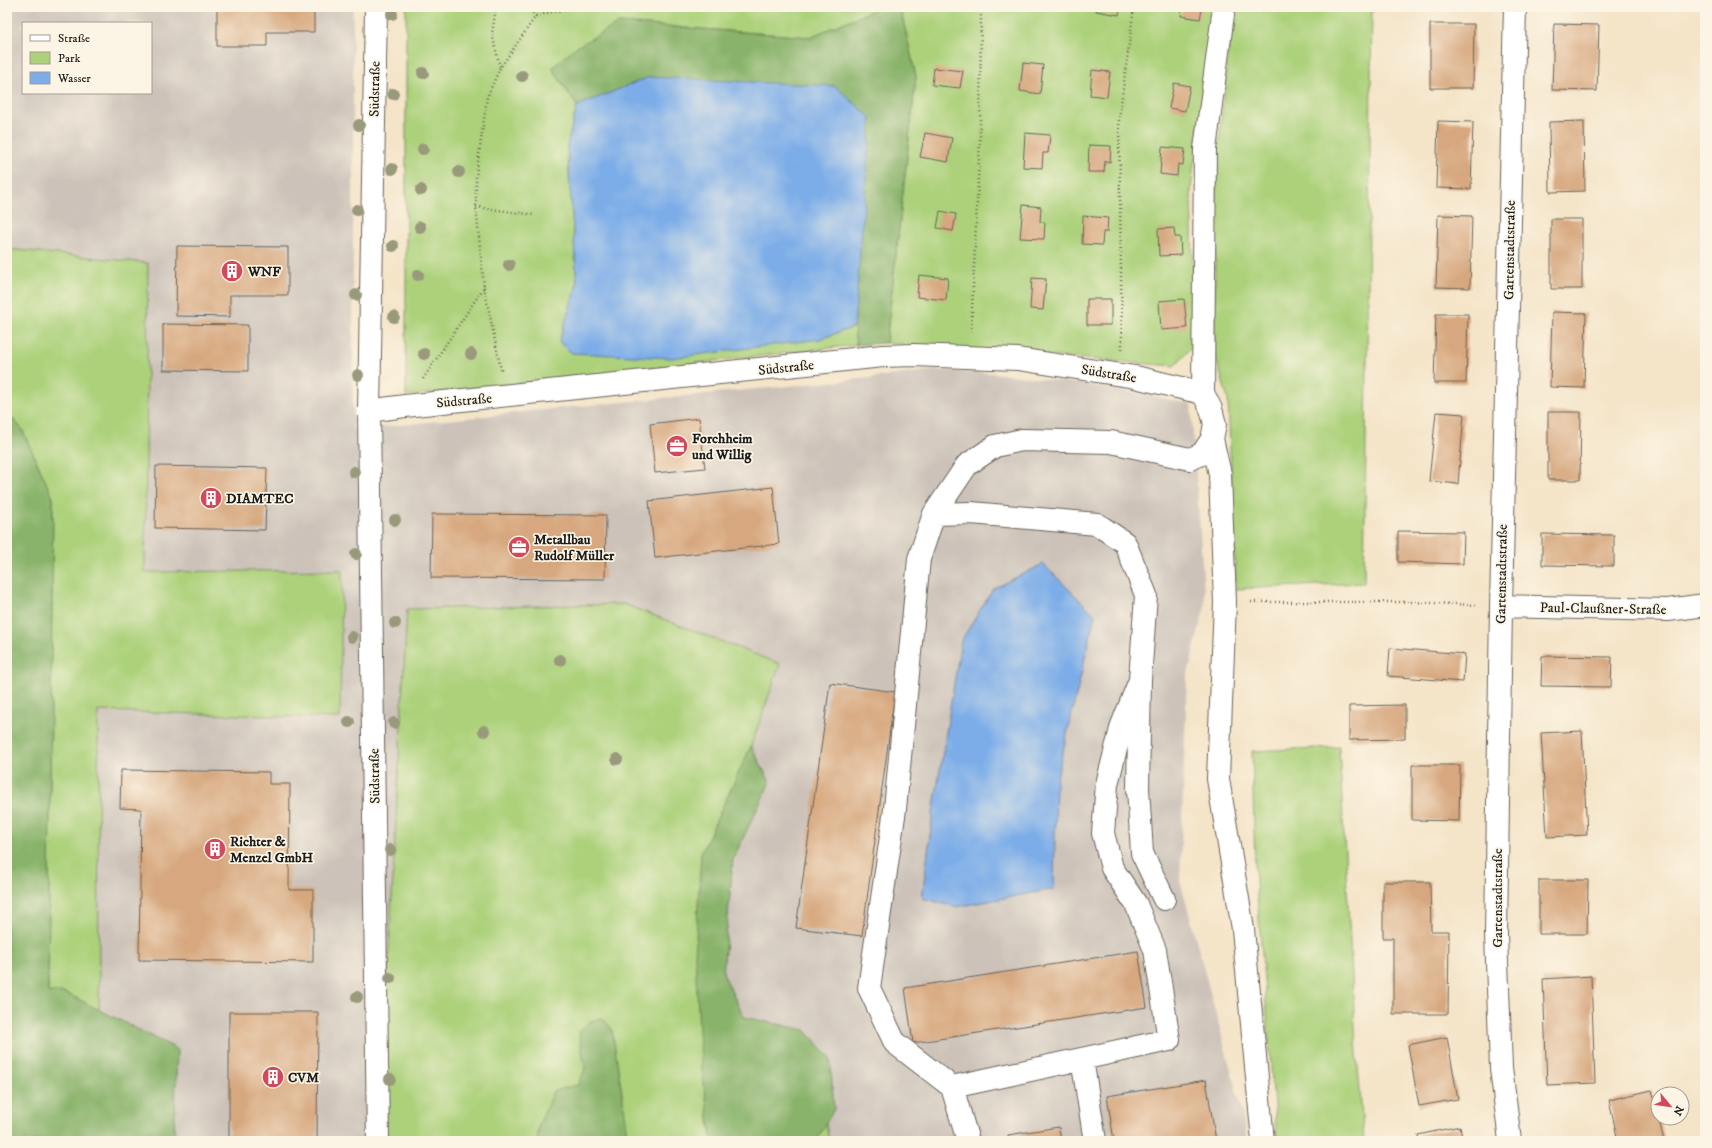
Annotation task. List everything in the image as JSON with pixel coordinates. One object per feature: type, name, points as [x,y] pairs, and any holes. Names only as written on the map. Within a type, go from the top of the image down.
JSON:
[{"type":"street","name":"Südstraße","points":[[376,7],[369,411],[378,1141]]},
{"type":"street","name":"Gartenstadtstraße","points":[[1510,1141],[1501,1068],[1496,935],[1501,606],[1516,7]]},
{"type":"street","points":[[968,1141],[952,1087],[895,1043],[869,988],[895,809],[919,559],[934,514],[967,465],[995,446],[1022,440],[1111,442],[1190,459],[1202,454],[1212,439],[1215,424],[1211,409],[1202,394],[1205,149],[1223,9]]},
{"type":"street","name":"Südstraße","points":[[369,411],[883,356],[914,355],[1018,359],[1123,375],[1202,394]]},
{"type":"street","points":[[1212,439],[1220,474],[1225,602],[1218,779],[1243,929],[1263,1141]]},
{"type":"street","points":[[934,514],[971,513],[1097,524],[1125,543],[1146,595],[1140,680],[1138,788],[1142,853],[1164,898]]},
{"type":"street","name":"Paul-Claußner-Straße","points":[[1501,606],[1668,610],[1705,605]]},
{"type":"street","points":[[952,1087],[1169,1040],[1155,950],[1136,904],[1112,868],[1103,833],[1107,784],[1122,725],[1140,680]]},
{"type":"street","points":[[1082,1058],[1095,1141]]},
{"type":"path","points":[[496,7],[492,34],[500,68]]},
{"type":"path","points":[[527,7],[536,16]]},
{"type":"path","points":[[507,396],[484,287],[476,207],[476,176],[487,97],[500,68],[536,16],[572,7]]},
{"type":"path","points":[[970,357],[980,136],[981,7]]},
{"type":"path","points":[[1123,375],[1119,119],[1134,7]]},
{"type":"path","points":[[1223,9],[1347,9],[1366,7]]},
{"type":"path","points":[[476,207],[534,214]]},
{"type":"path","points":[[405,406],[484,287]]},
{"type":"path","points":[[1225,602],[1411,602],[1501,606]]},
{"type":"shaded area","points":[[7,7],[353,7],[353,430],[861,379],[936,370],[992,373],[1105,387],[1191,404],[1205,605],[1187,677],[1180,880],[1243,1115],[1247,1141],[829,1141],[822,1106],[715,1059],[729,860],[751,746],[780,665],[379,1141],[174,1141],[177,1049],[99,1011],[98,711],[340,718],[342,570],[145,572],[148,263],[7,249]]},
{"type":"green space","points":[[406,7],[881,7],[810,37],[619,23],[552,68],[577,106],[567,146],[577,284],[559,342],[572,353],[820,339],[854,327],[856,345],[406,396]]},
{"type":"green space","points":[[881,7],[900,7],[916,77],[886,343],[856,345],[854,327],[649,77],[577,106],[552,68],[573,49],[619,23],[810,37]]},
{"type":"green space","points":[[900,7],[1213,7],[1191,189],[1195,344],[1174,366],[886,343],[916,77]]},
{"type":"green space","points":[[1233,7],[1372,7],[1364,583],[1236,589],[1228,400],[1214,351],[1216,167]]},
{"type":"green space","points":[[7,249],[148,263],[145,572],[342,570],[340,718],[98,711],[99,1011],[66,994],[48,993],[53,498],[22,429],[7,413]]},
{"type":"green space","points":[[7,413],[22,429],[53,498],[48,992],[66,993],[177,1049],[174,1141],[7,1141]]},
{"type":"green space","points":[[624,604],[780,664],[751,746],[736,822],[715,1058],[823,1106],[829,1141],[379,1141],[407,609]]},
{"type":"green space","points":[[751,746],[770,782],[733,859],[723,973],[744,1017],[805,1030],[830,1057],[834,1109],[816,1141],[712,1141],[701,1064],[695,957],[701,853]]},
{"type":"green space","points":[[1339,747],[1355,1029],[1364,1141],[1277,1141],[1255,869],[1252,751]]},
{"type":"green space","points":[[602,1018],[612,1029],[626,1119],[626,1141],[537,1141],[539,1125],[553,1091],[578,1085],[585,1069],[579,1032],[590,1021]]},
{"type":"water","points":[[649,77],[835,86],[871,118],[854,327],[820,339],[672,358],[572,353],[559,342],[577,284],[567,146],[577,106]]},
{"type":"water","points":[[1043,564],[1095,615],[1056,781],[1054,889],[956,907],[922,898],[933,813],[961,641],[993,589]]},
{"type":"building","points":[[217,7],[314,7],[314,32],[267,32],[267,46],[217,46]]},
{"type":"building","points":[[1097,7],[1120,7],[1119,15],[1096,11]]},
{"type":"building","points":[[1182,7],[1206,7],[1205,10],[1202,9],[1200,19],[1181,16]]},
{"type":"building","points":[[1430,24],[1474,24],[1473,88],[1430,88]]},
{"type":"building","points":[[1554,24],[1599,25],[1597,91],[1552,90]]},
{"type":"building","points":[[1023,63],[1043,65],[1040,94],[1020,91]]},
{"type":"building","points":[[934,68],[963,71],[960,88],[932,85]]},
{"type":"building","points":[[1092,70],[1110,72],[1107,97],[1090,95]]},
{"type":"building","points":[[1174,83],[1190,86],[1185,111],[1169,108]]},
{"type":"building","points":[[1438,121],[1473,122],[1471,189],[1436,188]]},
{"type":"building","points":[[1584,121],[1585,191],[1550,192],[1549,122]]},
{"type":"building","points":[[925,133],[952,138],[948,162],[920,157]]},
{"type":"building","points":[[1025,133],[1050,135],[1048,153],[1043,153],[1042,168],[1023,167]]},
{"type":"building","points":[[1089,145],[1111,146],[1110,162],[1105,161],[1104,172],[1088,172]]},
{"type":"building","points":[[1162,147],[1185,149],[1183,165],[1178,164],[1177,176],[1160,174]]},
{"type":"building","points":[[1023,205],[1041,207],[1040,222],[1045,222],[1044,239],[1020,238]]},
{"type":"building","points":[[940,211],[956,214],[953,231],[937,228]]},
{"type":"building","points":[[1438,215],[1472,216],[1470,288],[1436,287]]},
{"type":"building","points":[[1083,216],[1108,218],[1107,232],[1103,232],[1102,245],[1082,244]]},
{"type":"building","points":[[1551,219],[1582,219],[1582,289],[1551,289]]},
{"type":"building","points":[[1174,228],[1175,237],[1180,237],[1181,255],[1159,256],[1158,229]]},
{"type":"building","name":"WNF","points":[[177,246],[288,247],[288,295],[230,295],[230,317],[176,316]]},
{"type":"building","points":[[919,275],[948,278],[946,300],[917,297]]},
{"type":"building","points":[[1032,278],[1046,279],[1043,310],[1030,309]]},
{"type":"building","points":[[1087,299],[1111,299],[1111,325],[1087,325]]},
{"type":"building","points":[[1184,299],[1187,328],[1161,330],[1159,301]]},
{"type":"building","points":[[1552,312],[1586,313],[1584,388],[1550,387]]},
{"type":"building","points":[[1436,314],[1468,314],[1466,383],[1434,383]]},
{"type":"building","points":[[163,324],[248,325],[248,371],[163,370]]},
{"type":"building","points":[[1436,412],[1464,414],[1458,484],[1429,481]]},
{"type":"building","points":[[1548,412],[1581,412],[1580,480],[1548,480]]},
{"type":"building","name":"Forchheim und Willig","points":[[699,418],[705,468],[655,473],[650,424]]},
{"type":"building","name":"DIAMTEC","points":[[156,466],[267,468],[265,530],[155,528]]},
{"type":"building","points":[[773,487],[779,544],[655,558],[649,501]]},
{"type":"building","name":"Metallbau Rudolf Müller","points":[[432,514],[606,515],[605,579],[431,578]]},
{"type":"building","points":[[1398,531],[1464,532],[1463,564],[1398,562]]},
{"type":"building","points":[[1542,534],[1614,535],[1614,566],[1542,565]]},
{"type":"building","points":[[1390,648],[1465,654],[1463,682],[1388,676]]},
{"type":"building","points":[[1542,656],[1612,657],[1611,687],[1541,686]]},
{"type":"building","points":[[830,683],[895,692],[862,936],[796,928]]},
{"type":"building","points":[[1405,705],[1405,739],[1349,740],[1349,706]]},
{"type":"building","points":[[1582,731],[1587,835],[1547,837],[1541,733]]},
{"type":"building","points":[[1412,765],[1460,765],[1459,821],[1412,820]]},
{"type":"building","name":"Richter & Menzel GmbH","points":[[121,770],[269,772],[269,784],[290,784],[289,890],[313,890],[313,962],[139,960],[141,809],[120,808]]},
{"type":"building","points":[[1539,880],[1588,880],[1587,934],[1539,934]]},
{"type":"building","points":[[1383,882],[1430,882],[1431,931],[1449,931],[1448,1014],[1393,1014],[1393,938],[1383,938]]},
{"type":"building","points":[[1138,951],[1147,1007],[913,1043],[905,988]]},
{"type":"building","points":[[1591,976],[1595,1083],[1547,1085],[1543,979]]},
{"type":"building","name":"CVM","points":[[229,1012],[318,1012],[317,1141],[229,1141]]},
{"type":"building","points":[[1447,1037],[1458,1099],[1419,1106],[1408,1045]]},
{"type":"building","points":[[1206,1080],[1216,1141],[1114,1141],[1107,1096]]},
{"type":"building","points":[[1650,1090],[1650,1126],[1660,1126],[1664,1141],[1618,1141],[1609,1100]]},
{"type":"building","points":[[1460,1126],[1463,1141],[1419,1141],[1418,1135]]},
{"type":"building","points":[[1059,1127],[1061,1141],[1009,1141],[1008,1135]]},
{"type":"place","name":"WNF","points":[[232,271]]},
{"type":"place","name":"Forchheim und Willig","points":[[677,446]]},
{"type":"place","name":"DIAMTEC","points":[[211,498]]},
{"type":"place","name":"Metallbau Rudolf Müller","points":[[519,547]]},
{"type":"place","name":"Richter & Menzel GmbH","points":[[215,849]]},
{"type":"place","name":"CVM","points":[[273,1077]]}]
